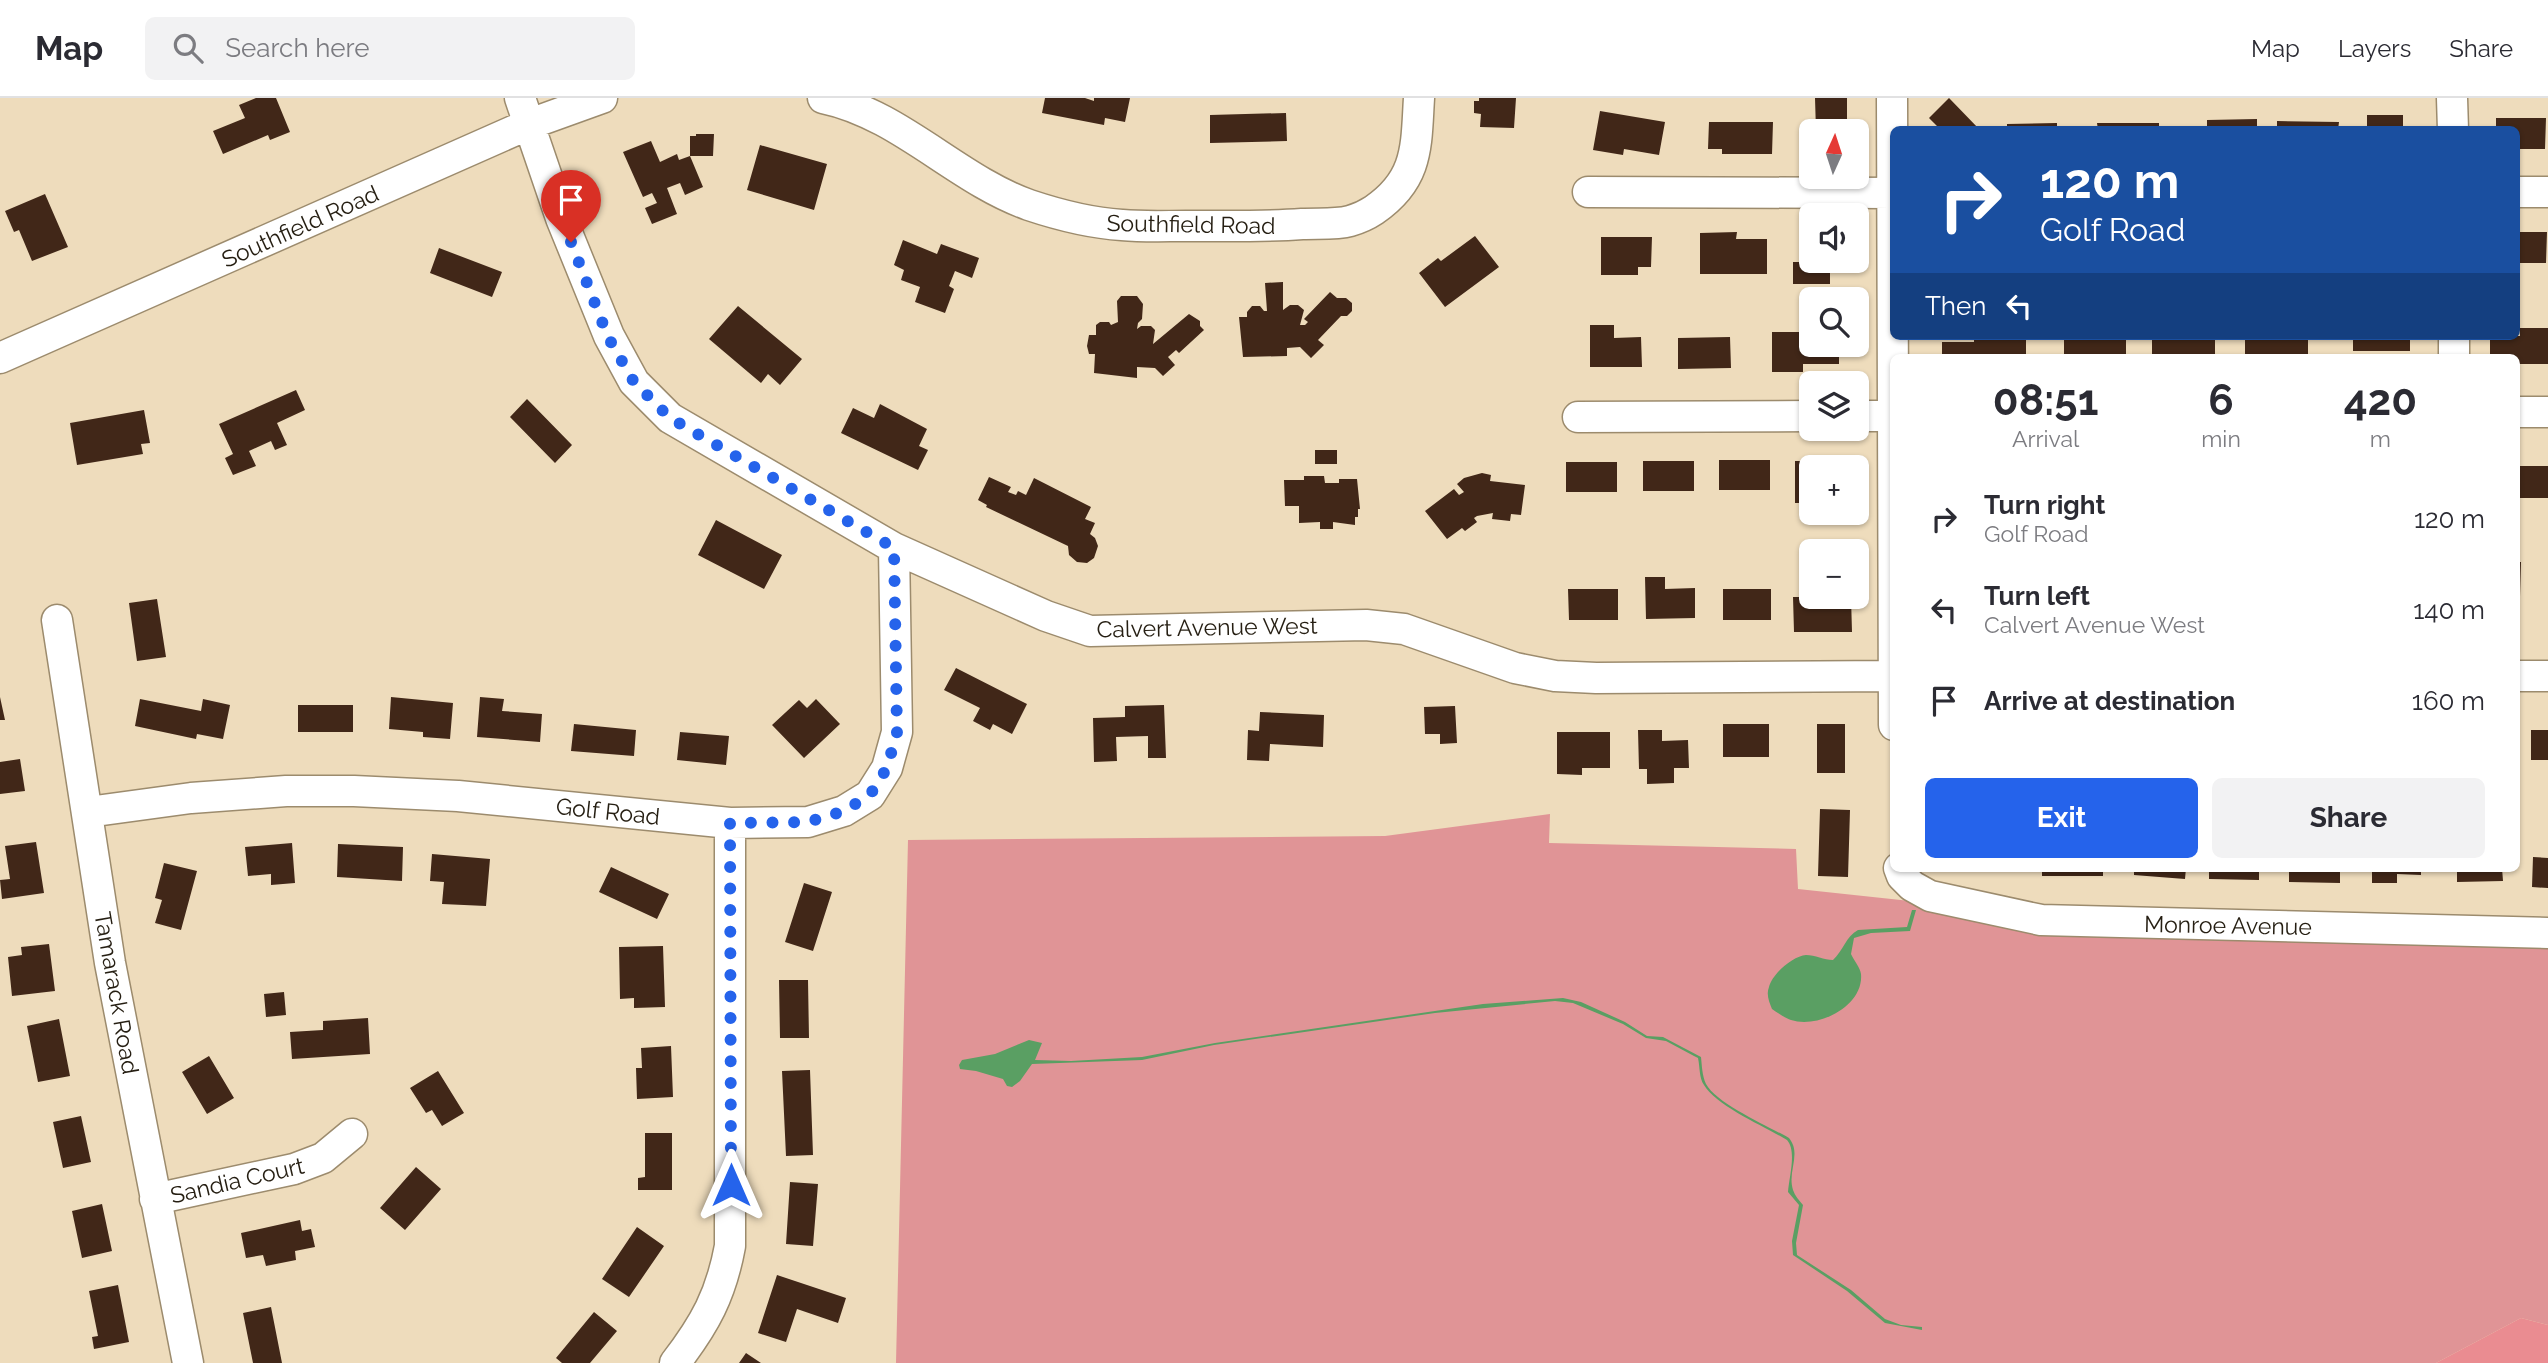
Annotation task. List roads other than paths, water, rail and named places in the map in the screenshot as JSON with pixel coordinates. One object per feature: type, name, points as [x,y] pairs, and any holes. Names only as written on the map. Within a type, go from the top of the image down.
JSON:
[{"type":"street","name":"Southfield Road","points":[[0,358],[524,112],[602,98]]},
{"type":"street","name":"Southfield Road","points":[[823,98],[844,102],[884,122],[980,180],[1027,204],[1082,220],[1123,226],[1245,227],[1350,221],[1373,210],[1393,193],[1408,175],[1415,158],[1419,98]]},
{"type":"street","points":[[1892,98],[1892,126]]},
{"type":"street","points":[[2452,98],[2453,126]]},
{"type":"street","name":"Calvert Avenue West","points":[[524,112],[608,337],[634,382],[670,418],[894,548],[1046,616],[1090,631],[1366,625],[1404,629],[1515,668],[1555,676],[1890,676]]},
{"type":"street","points":[[1588,192],[1890,192]]},
{"type":"street","points":[[2520,192],[2548,192]]},
{"type":"street","points":[[2520,412],[2548,412]]},
{"type":"street","points":[[1578,417],[1799,416]]},
{"type":"street","points":[[1869,416],[1890,416]]},
{"type":"street","name":"Golf Road","points":[[88,812],[191,798],[286,791],[458,796],[730,823],[808,822],[844,811],[870,795],[887,768],[897,732],[894,548]]},
{"type":"street","name":"Tamarack Road","points":[[57,620],[110,963],[188,1363]]},
{"type":"street","points":[[2520,676],[2548,676]]},
{"type":"street","points":[[675,1363],[709,1312],[724,1279],[730,1246],[730,823]]},
{"type":"street","name":"Monroe Avenue","points":[[1906,877],[1930,896],[2042,920],[2548,933]]},
{"type":"street","name":"Sandia Court","points":[[155,1199],[295,1169],[323,1158],[352,1135]]}]
